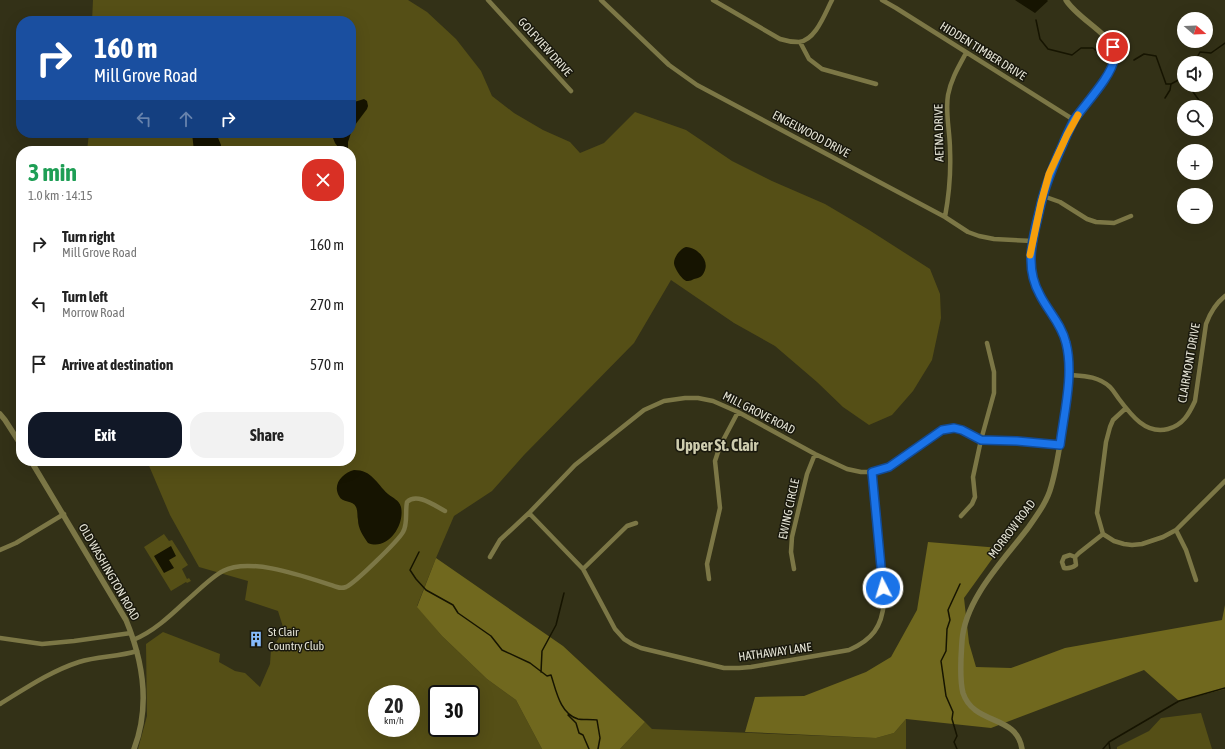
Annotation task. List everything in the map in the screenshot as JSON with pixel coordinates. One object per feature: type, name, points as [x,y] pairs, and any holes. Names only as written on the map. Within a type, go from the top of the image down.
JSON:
[{"type":"street","name":"GOLFVIEW DRIVE","points":[[488,0],[571,91]]},
{"type":"street","name":"ENGELWOOD DRIVE","points":[[601,0],[669,65],[697,85],[945,217],[968,232],[994,239],[1033,241]]},
{"type":"street","points":[[713,0],[780,40],[800,42],[810,36],[818,28],[832,0]]},
{"type":"street","name":"HIDDEN TIMBER DRIVE","points":[[882,0],[1074,120]]},
{"type":"street","name":"MORROW ROAD","points":[[1022,749],[1021,742],[1016,732],[1010,727],[978,713],[971,707],[966,699],[961,680],[963,627],[977,597],[990,577],[1037,516],[1045,503],[1052,483],[1060,445],[1070,375],[1069,358],[1066,342],[1060,327],[1040,295],[1034,282],[1030,257],[1049,174],[1074,120],[1106,76],[1114,61],[1113,47],[1109,40],[1076,12],[1066,0]]},
{"type":"street","points":[[800,42],[809,59],[822,70],[876,84]]},
{"type":"street","name":"AETNA DRIVE","points":[[945,217],[948,197],[950,149],[948,95],[955,74],[966,52]]},
{"type":"street","points":[[1043,196],[1060,202],[1087,219],[1096,222],[1114,223],[1131,216]]},
{"type":"street","name":"CLAIRMONT DRIVE","points":[[1070,375],[1092,377],[1103,382],[1110,387],[1139,422],[1150,428],[1164,430],[1178,425],[1185,420],[1195,401],[1206,324],[1215,306],[1225,296]]},
{"type":"street","points":[[961,516],[972,504],[975,497],[973,477],[981,440],[994,393],[994,372],[987,343]]},
{"type":"street","name":"MILL GROVE ROAD","points":[[490,557],[500,540],[575,465],[644,410],[664,401],[698,398],[714,401],[738,412],[814,454],[851,470],[861,472],[872,472],[889,467],[942,430],[954,428],[962,430],[981,440],[1017,441],[1060,445]]},
{"type":"street","points":[[1126,408],[1113,420],[1106,442],[1097,513],[1103,534],[1114,541],[1132,545],[1142,544],[1162,538],[1176,530],[1225,481]]},
{"type":"street","points":[[709,579],[707,564],[720,508],[715,461],[717,452],[738,412]]},
{"type":"street","points":[[0,414],[16,437]]},
{"type":"street","name":"EWING CIRCLE","points":[[794,569],[791,552],[792,537],[807,474],[814,454]]},
{"type":"street","name":"OLD WASHINGTON ROAD","points":[[34,466],[126,620],[131,633],[137,651],[142,681],[144,709],[138,739],[134,749]]},
{"type":"street","name":"HATHAWAY LANE","points":[[529,512],[583,569],[615,629],[624,639],[641,648],[724,668],[751,667],[849,650],[859,646],[867,640],[880,624],[884,610],[884,602],[872,472]]},
{"type":"street","points":[[133,640],[151,631],[224,570],[234,567],[252,565],[278,570],[344,588],[353,583],[394,543],[403,532],[406,525],[407,502],[410,499],[420,498],[445,511]]},
{"type":"street","points":[[0,550],[16,543],[64,514]]},
{"type":"street","points":[[583,569],[628,526],[636,523]]},
{"type":"street","points":[[1176,530],[1186,550],[1196,580]]},
{"type":"street","points":[[1075,557],[1103,534]]},
{"type":"street","points":[[0,638],[29,643],[47,644],[74,642],[131,633]]},
{"type":"street","points":[[0,704],[45,676],[71,665],[88,659],[124,655],[137,651]]},
{"type":"shaded area","points":[[93,0],[408,0],[427,12],[456,39],[481,71],[492,96],[514,113],[543,130],[570,142],[580,153],[604,143],[635,112],[686,130],[732,161],[772,181],[825,204],[930,269],[940,294],[941,318],[932,360],[913,391],[892,415],[869,425],[843,407],[817,382],[775,346],[734,323],[671,280],[634,343],[524,455],[492,491],[454,516],[417,606],[442,636],[487,679],[516,700],[542,749],[138,749],[147,716],[146,644],[163,632],[220,654],[219,662],[235,671],[245,673],[260,687],[270,664],[271,650],[284,630],[278,611],[245,600],[248,581],[199,567],[170,515],[149,466],[356,466],[356,146],[88,146],[88,138],[356,138],[356,16],[92,16]]},
{"type":"shaded area","points":[[1015,0],[1047,0],[1048,1],[1035,13]]},
{"type":"shaded area","points":[[364,99],[367,101],[368,106],[356,124],[356,101]]},
{"type":"shaded area","points":[[193,138],[218,138],[221,145],[221,146],[193,146]]},
{"type":"shaded area","points":[[333,138],[349,138],[348,146],[337,146]]},
{"type":"shaded area","points":[[686,247],[694,249],[701,254],[706,266],[701,276],[689,281],[686,281],[681,277],[675,268],[674,263],[678,254]]},
{"type":"shaded area","points":[[354,470],[365,472],[370,475],[388,494],[397,501],[401,507],[402,514],[398,528],[394,535],[382,543],[368,543],[360,529],[355,505],[342,500],[337,492],[338,483],[343,476]]},
{"type":"shaded area","points":[[164,534],[169,541],[172,540],[188,565],[182,569],[187,579],[189,578],[191,581],[186,582],[171,591],[144,547]]},
{"type":"shaded area","points":[[928,542],[1000,548],[964,598],[969,643],[976,667],[1011,668],[1065,648],[1222,620],[1225,605],[1225,689],[1179,701],[1144,670],[991,728],[906,719],[894,733],[876,738],[745,732],[755,697],[804,696],[866,672],[891,657],[917,610]]},
{"type":"shaded area","points":[[171,546],[176,556],[169,560],[174,568],[164,573],[154,556]]},
{"type":"shaded area","points":[[436,558],[563,646],[645,722],[620,749],[542,749],[516,700],[487,679],[442,636],[417,607]]},
{"type":"shaded area","points":[[1201,713],[1212,749],[1117,749],[1117,747],[1149,731],[1161,718]]},
{"type":"shaded area","points":[[906,719],[906,749],[620,749],[645,722],[652,729],[876,738],[894,733]]},
{"type":"waterway","points":[[1036,20],[1040,39],[1048,49],[1072,55],[1081,48],[1093,48],[1098,52],[1109,56]]},
{"type":"waterway","points":[[1198,56],[1200,52],[1211,53],[1225,43]]},
{"type":"waterway","points":[[1134,60],[1144,54],[1156,56],[1166,84],[1171,84],[1177,81]]},
{"type":"waterway","points":[[1165,98],[1170,90],[1171,84]]},
{"type":"waterway","points":[[1193,92],[1199,100]]},
{"type":"waterway","points":[[419,552],[410,570],[416,579],[426,590],[453,605],[458,613],[491,636],[502,650],[530,663],[547,676],[551,675],[560,701],[567,712],[578,719],[597,720],[600,738],[598,749]]},
{"type":"waterway","points":[[957,749],[954,742],[957,736],[952,719],[953,712],[946,696],[941,661],[946,651],[947,629],[950,620],[948,610],[960,584]]},
{"type":"waterway","points":[[541,672],[542,651],[556,625],[564,593]]},
{"type":"waterway","points":[[1103,749],[1109,742],[1179,701],[1225,688]]},
{"type":"waterway","points":[[568,715],[576,723],[579,733],[583,735],[589,749]]},
{"type":"waterway","points":[[1109,743],[1110,749]]},
{"type":"slow traffic","points":[[1030,255],[1049,174],[1074,120],[1078,115]]},
{"type":"place","name":"St Clair Country Club","points":[[256,639]]},
{"type":"district","name":"Upper St. Clair","points":[[717,445]]},
{"type":"route","points":[[883,588],[872,472],[889,467],[942,430],[954,428],[962,430],[981,440],[1003,440],[1060,445],[1070,375],[1069,358],[1066,342],[1060,327],[1040,295],[1034,282],[1030,257],[1041,203],[1049,174],[1074,120],[1106,76],[1114,61],[1113,47]]}]
